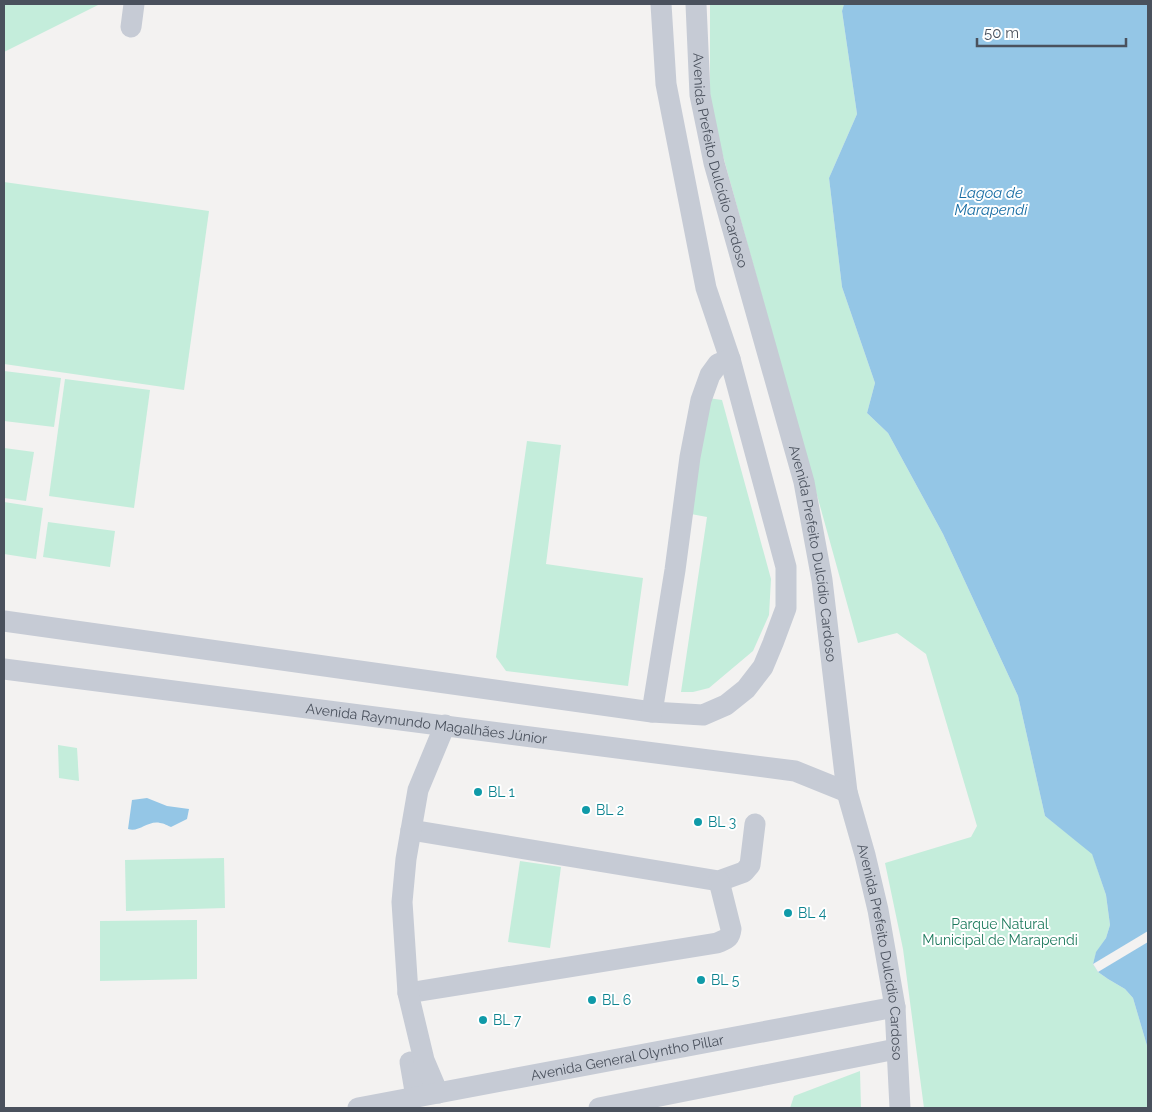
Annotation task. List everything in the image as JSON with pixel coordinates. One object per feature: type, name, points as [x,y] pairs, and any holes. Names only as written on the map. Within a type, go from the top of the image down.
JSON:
[{"type":"street","points":[[131,27],[134,4]]},
{"type":"street","name":"Avenida Prefeito Dulcídio Cardoso","points":[[652,712],[703,715],[726,705],[746,689],[762,667],[786,608],[786,567],[730,359],[706,288],[666,84],[661,4]]},
{"type":"street","name":"Avenida Prefeito Dulcídio Cardoso","points":[[696,4],[700,94],[714,163],[805,491],[822,580],[847,792],[878,910],[895,1007],[900,1108]]},
{"type":"street","points":[[4,621],[652,712],[675,570],[690,457],[701,400],[710,375],[718,364],[730,359]]},
{"type":"street","name":"Avenida Raymundo Magalhães Júnior","points":[[4,669],[795,771],[847,792]]},
{"type":"street","points":[[438,1093],[424,1060],[408,993],[402,902],[406,859],[418,790],[446,725]]},
{"type":"street","points":[[411,830],[719,881],[744,872],[750,866],[755,824]]},
{"type":"street","points":[[408,993],[717,943],[727,939],[731,929],[719,881]]},
{"type":"street","name":"Avenida General Olyntho Pillar","points":[[358,1108],[895,1007]]},
{"type":"street","points":[[599,1108],[896,1049]]},
{"type":"street","points":[[410,1062],[416,1097]]},
{"type":"green space","points":[[4,4],[100,4],[4,52]]},
{"type":"green space","name":"Parque Natural Municipal de Marapendi","points":[[710,4],[844,4],[842,11],[857,114],[829,178],[842,287],[875,383],[867,413],[888,433],[943,534],[1018,696],[1045,816],[1092,853],[1106,895],[1110,925],[1106,938],[1096,953],[1093,964],[1098,972],[1125,989],[1133,998],[1148,1049],[1148,1108],[924,1108],[903,949],[885,863],[971,837],[977,826],[926,654],[897,633],[858,643],[710,109]]},
{"type":"green space","points":[[4,182],[209,211],[184,390],[4,364]]},
{"type":"green space","points":[[4,371],[61,378],[54,427],[4,421]]},
{"type":"green space","points":[[65,379],[150,390],[134,508],[49,496]]},
{"type":"green space","points":[[708,398],[722,400],[771,579],[769,615],[753,651],[709,688],[693,692],[681,692],[707,517],[691,514]]},
{"type":"green space","points":[[527,441],[561,445],[546,564],[643,578],[628,686],[506,671],[496,657]]},
{"type":"green space","points":[[4,448],[34,452],[26,501],[4,498]]},
{"type":"green space","points":[[4,502],[43,508],[36,559],[4,554]]},
{"type":"green space","points":[[48,522],[115,531],[110,567],[43,557]]},
{"type":"green space","points":[[58,745],[77,748],[79,781],[59,778]]},
{"type":"green space","points":[[224,858],[225,908],[126,911],[125,860]]},
{"type":"green space","points":[[520,861],[561,867],[550,948],[508,942]]},
{"type":"green space","points":[[197,920],[197,979],[100,981],[100,921]]},
{"type":"green space","points":[[860,1071],[861,1108],[790,1108],[794,1096]]},
{"type":"water","name":"Lagoa de Marapendi","points":[[844,4],[1148,4],[1148,1049],[1133,998],[1125,989],[1098,972],[1093,964],[1096,952],[1106,938],[1110,925],[1106,895],[1092,854],[1045,816],[1018,696],[943,534],[888,433],[867,413],[875,383],[842,287],[829,178],[857,114],[842,11]]},
{"type":"water","points":[[147,798],[167,806],[189,809],[187,819],[171,827],[163,823],[151,823],[136,829],[128,829],[132,800]]},
{"type":"pier","points":[[1148,931],[1148,942],[1098,972],[1093,964]]},
{"type":"place","name":"BL 1","points":[[478,792]]},
{"type":"place","name":"BL 2","points":[[586,810]]},
{"type":"place","name":"BL 3","points":[[698,822]]},
{"type":"place","name":"BL 4","points":[[788,913]]},
{"type":"place","name":"BL 5","points":[[701,980]]},
{"type":"place","name":"BL 6","points":[[592,1000]]},
{"type":"place","name":"BL 7","points":[[483,1020]]}]
